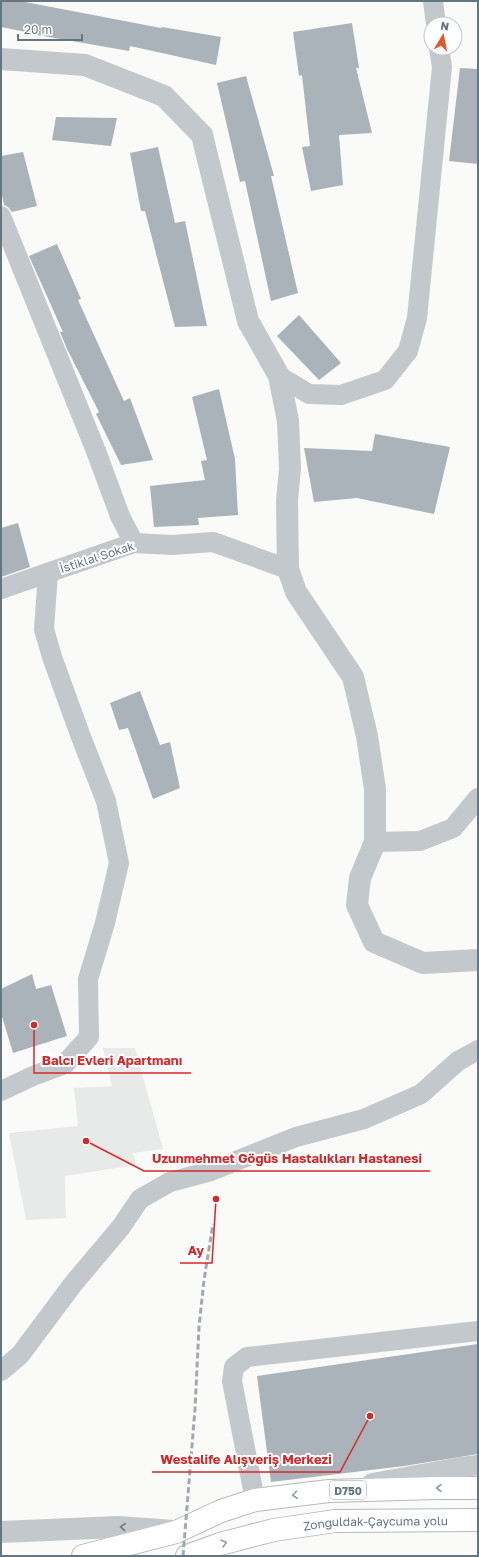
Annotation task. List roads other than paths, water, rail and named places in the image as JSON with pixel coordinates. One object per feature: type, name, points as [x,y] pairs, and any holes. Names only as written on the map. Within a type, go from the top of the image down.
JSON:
[{"type":"highway","name":"D750","points":[[83,1556],[176,1532],[221,1511],[255,1500],[328,1491],[478,1488]]},
{"type":"highway","name":"Zonguldak-Çaycuma yolu","points":[[187,1556],[220,1544],[274,1530],[335,1521],[478,1520]]},
{"type":"street","points":[[433,1],[435,16]]},
{"type":"street","points":[[279,376],[309,394],[341,394],[385,380],[408,351],[417,318],[442,67],[440,56]]},
{"type":"street","points":[[1,59],[85,65],[164,96],[202,135],[248,321],[279,376],[288,421],[290,469],[288,500],[288,569],[296,592],[353,677],[367,736],[375,789],[376,842],[360,878],[356,905],[374,942],[423,963],[478,960]]},
{"type":"street","points":[[1,216],[90,436],[120,516],[134,543]]},
{"type":"street","name":"İstiklal Sokak","points":[[1,589],[134,543],[172,545],[213,542],[288,569]]},
{"type":"street","points":[[1,1091],[64,1064],[89,1037],[88,978],[105,923],[119,863],[106,801],[81,737],[44,629],[48,573]]},
{"type":"street","points":[[376,842],[420,841],[452,828],[478,798]]},
{"type":"street","points":[[1,1371],[20,1355],[72,1284],[121,1227],[140,1200],[170,1182],[211,1171],[296,1137],[364,1119],[421,1094],[458,1062],[478,1050]]},
{"type":"street","points":[[255,1500],[232,1381],[234,1367],[247,1357],[478,1331]]},
{"type":"street","points":[[328,1491],[478,1465]]},
{"type":"street","points":[[1,1532],[118,1526],[176,1532]]},
{"type":"railway","points":[[183,1556],[195,1409],[199,1327],[204,1280],[213,1224]]},
{"type":"place","name":"Balcı Evleri Apartmanı","points":[[34,1025]]},
{"type":"place","name":"Uzunmehmet Göğüs Hastalıkları Hastanesi","points":[[86,1141]]},
{"type":"place","name":"Ay","points":[[216,1199]]},
{"type":"place","name":"Westalife Alışveriş Merkezi","points":[[370,1416]]}]
